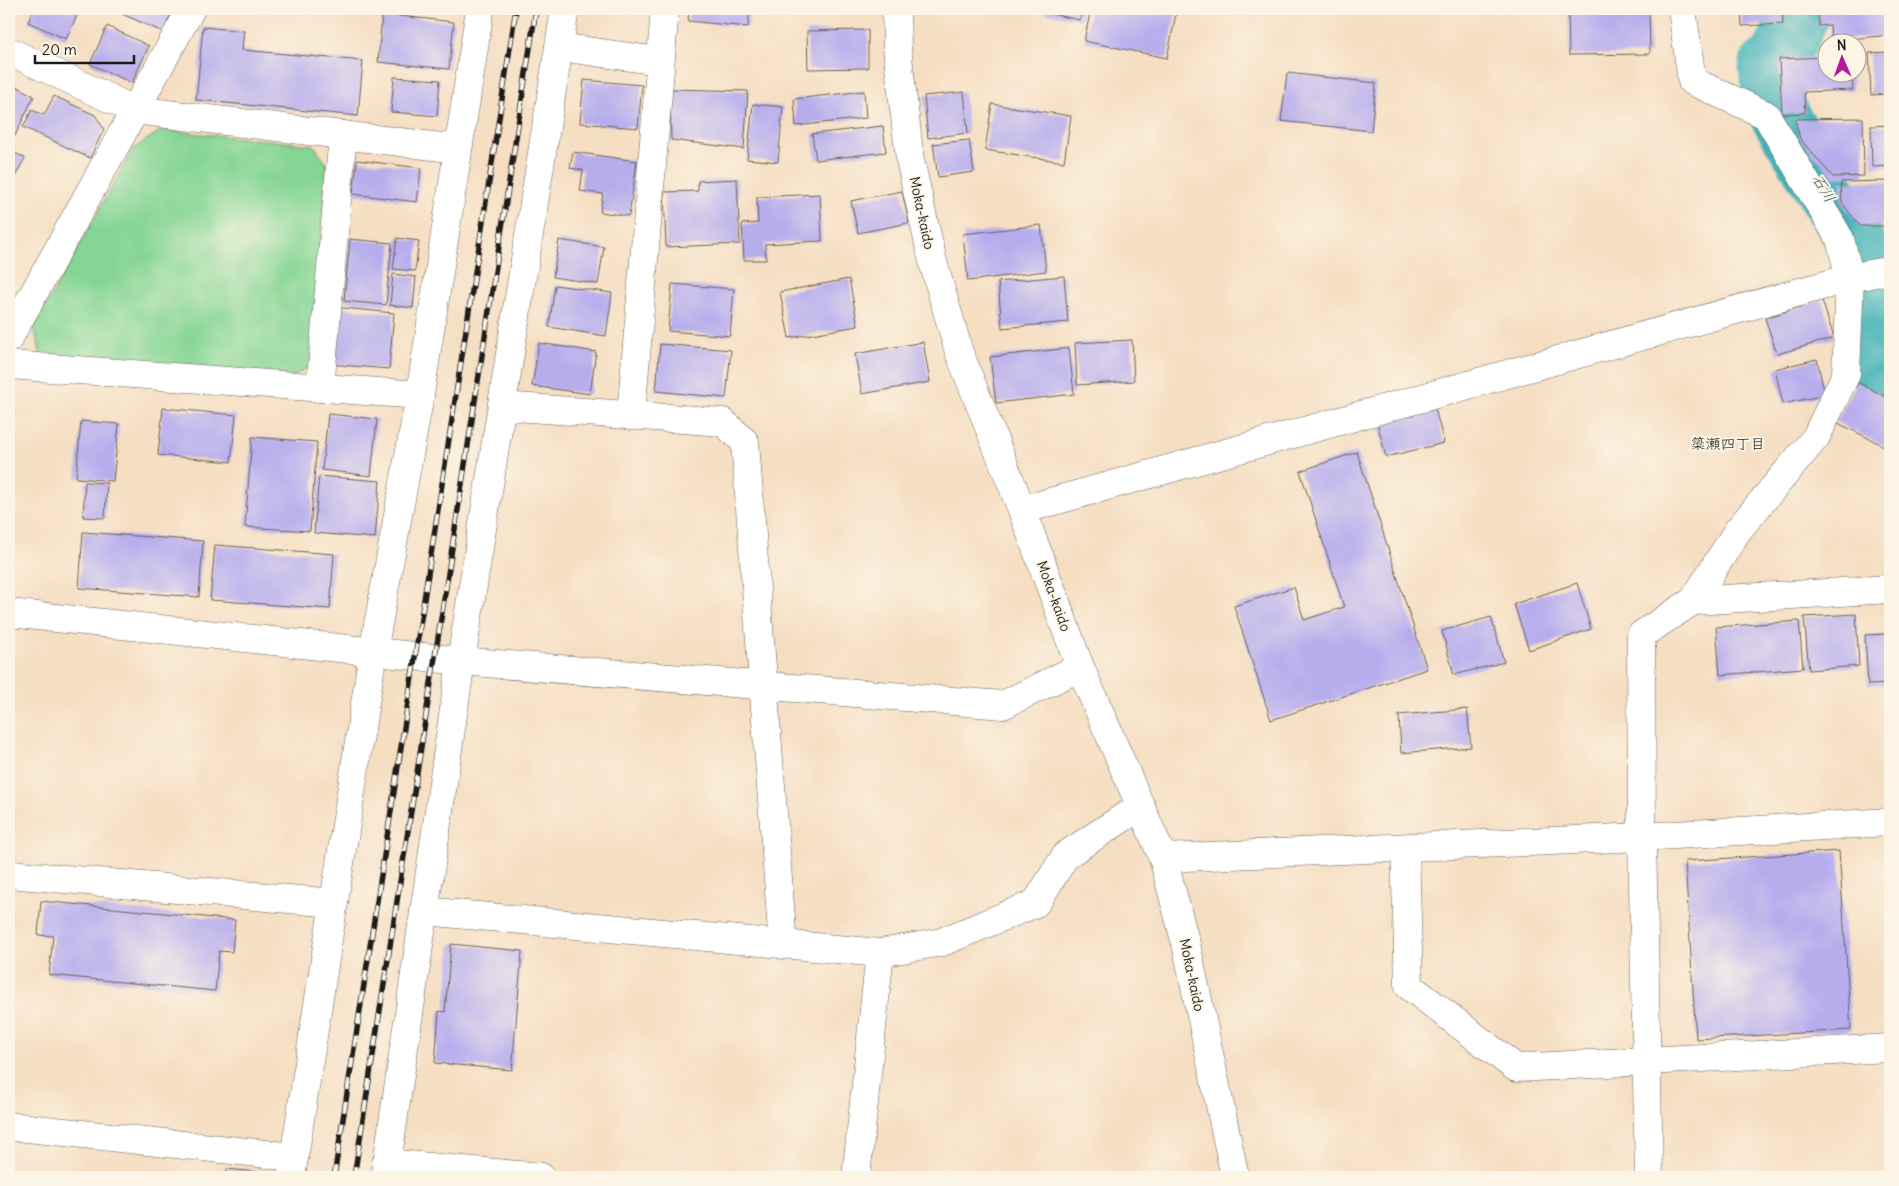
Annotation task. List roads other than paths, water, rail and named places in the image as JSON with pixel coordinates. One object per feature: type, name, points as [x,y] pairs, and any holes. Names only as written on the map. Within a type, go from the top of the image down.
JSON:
[{"type":"street","points":[[9,338],[191,9]]},
{"type":"street","points":[[9,1126],[293,1167],[373,652],[420,395],[480,9]]},
{"type":"street","points":[[540,1177],[386,1170],[461,661],[565,9]]},
{"type":"street","points":[[631,416],[659,61],[665,9]]},
{"type":"street","name":"Moka-kaido","points":[[896,9],[897,48],[910,160],[933,262],[959,352],[1022,510],[1080,666],[1163,858],[1187,948],[1235,1177]]},
{"type":"street","points":[[1649,1177],[1642,838],[1641,635],[1693,601],[1738,530],[1816,437],[1846,374],[1850,278],[1840,239],[1766,115],[1692,81],[1682,9]]},
{"type":"street","points":[[559,47],[659,61]]},
{"type":"street","points":[[11,57],[134,110],[458,149]]},
{"type":"street","points":[[320,388],[343,136]]},
{"type":"street","points":[[1022,510],[1850,278],[1890,270]]},
{"type":"street","points":[[9,365],[420,395]]},
{"type":"street","points":[[502,406],[723,422],[745,442],[783,945]]},
{"type":"street","points":[[1693,601],[1890,589]]},
{"type":"street","points":[[9,612],[461,661],[1003,705],[1080,666]]},
{"type":"street","points":[[424,911],[783,945],[880,952],[942,942],[1036,903],[1066,855],[1141,806]]},
{"type":"street","points":[[1163,858],[1642,838],[1890,822]]},
{"type":"street","points":[[1404,848],[1409,986],[1516,1068],[1890,1048]]},
{"type":"street","points":[[9,874],[334,903]]},
{"type":"street","points":[[856,1177],[880,952]]},
{"type":"waterway","name":"石川","points":[[1803,9],[1779,59],[1768,67],[1773,105],[1853,235],[1873,287],[1876,365],[1890,373]]},
{"type":"waterway","points":[[1873,293],[1890,291]]},
{"type":"railway","points":[[334,1177],[516,9]]},
{"type":"railway","points":[[354,1177],[536,9]]},
{"type":"district","name":"簗瀬四丁目","points":[[1728,443]]}]
